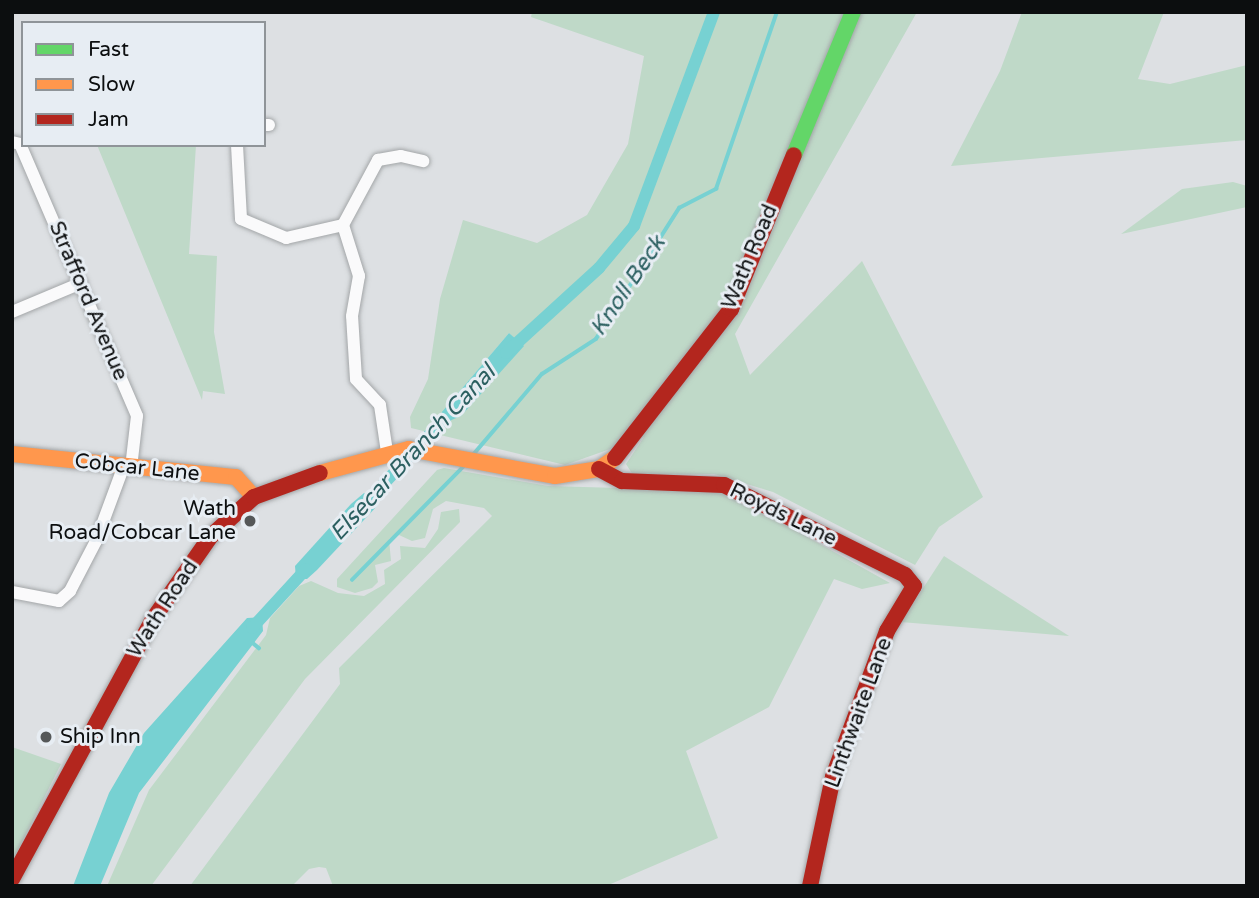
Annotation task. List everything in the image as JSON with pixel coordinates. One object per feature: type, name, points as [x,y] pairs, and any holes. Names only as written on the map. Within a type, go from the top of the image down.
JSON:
[{"type":"main road","name":"Wath Road","points":[[13,876],[153,619],[211,536],[254,497],[387,452],[409,449],[555,476],[599,469],[618,456],[731,309],[853,12]]},
{"type":"main road","name":"Cobcar Lane","points":[[12,454],[127,468],[236,477],[254,497]]},
{"type":"main road","name":"Royds Lane","points":[[599,469],[622,481],[724,485],[905,575],[914,586]]},
{"type":"main road","name":"Linthwaite Lane","points":[[810,886],[833,777],[887,631],[914,586]]},
{"type":"street","name":"Strafford Avenue","points":[[12,142],[20,145],[82,283],[137,416],[127,468],[107,517],[70,591],[59,601],[12,592]]},
{"type":"street","points":[[237,147],[241,219],[286,238],[343,225]]},
{"type":"street","points":[[387,452],[380,405],[356,379],[352,316],[359,276],[343,225],[378,160],[401,156],[423,161]]},
{"type":"street","points":[[12,312],[82,283]]},
{"type":"green space","points":[[532,12],[917,12],[735,334],[750,375],[862,261],[983,497],[939,527],[915,565],[773,492],[714,474],[633,475],[626,464],[644,437],[565,465],[411,428],[410,417],[428,379],[440,299],[463,220],[537,243],[587,215],[628,144],[644,56],[531,17]],"holes":[[[509,333],[523,346],[450,421],[443,411]]]},
{"type":"green space","points":[[1022,12],[1164,12],[1138,79],[1170,84],[1247,65],[1247,140],[951,166],[1000,71]]},
{"type":"green space","points":[[98,147],[196,147],[189,254],[217,256],[214,332],[225,394],[203,391],[202,400]]},
{"type":"green space","points":[[1233,182],[1247,186],[1247,207],[1121,234],[1182,189]]},
{"type":"green space","points":[[444,468],[548,486],[725,491],[890,583],[862,589],[834,579],[769,707],[686,751],[718,838],[606,886],[333,886],[326,868],[319,867],[309,869],[292,886],[190,886],[340,684],[339,668],[492,516],[484,508],[446,501],[433,509],[425,538],[412,541],[399,535],[389,539],[391,561],[375,565],[378,582],[372,588],[355,593],[337,587],[337,579],[437,470]]},
{"type":"green space","points":[[459,509],[460,522],[305,679],[151,886],[107,886],[149,790],[266,635],[270,618],[299,586],[311,581],[338,593],[364,596],[385,584],[384,570],[401,559],[400,546],[425,548],[438,529],[441,512]]},
{"type":"green space","points":[[944,556],[1069,636],[901,622]]},
{"type":"green space","points":[[12,747],[61,764],[12,862]]},
{"type":"water","points":[[509,333],[524,346],[461,416],[449,421],[442,412]]},
{"type":"water","points":[[375,492],[378,505],[317,570],[307,579],[296,579],[295,566],[351,504],[364,493]]},
{"type":"water","points":[[262,617],[263,631],[139,793],[100,886],[73,886],[109,793],[144,733],[247,618]]},
{"type":"waterway","name":"Elsecar Branch Canal","points":[[506,353],[599,268],[634,226],[714,12]]},
{"type":"waterway","name":"Knoll Beck","points":[[473,455],[542,374],[596,339],[679,208],[716,189],[777,12]]},
{"type":"waterway","name":"Elsecar Branch Canal","points":[[365,504],[458,404]]},
{"type":"waterway","name":"Knoll Beck","points":[[352,580],[463,467]]},
{"type":"waterway","name":"Elsecar Branch Canal","points":[[252,628],[306,569]]},
{"type":"waterway","points":[[253,643],[259,648]]},
{"type":"traffic: fast","points":[[794,155],[853,12]]},
{"type":"traffic: slow","points":[[320,473],[409,449],[555,476],[599,469],[615,458]]},
{"type":"traffic: slow","points":[[12,454],[236,477],[254,497]]},
{"type":"traffic: jam","points":[[615,458],[731,309],[794,155]]},
{"type":"traffic: jam","points":[[599,469],[622,481],[724,485],[905,575],[914,586],[887,631],[833,777],[810,886]]},
{"type":"traffic: jam","points":[[12,879],[153,619],[211,536],[254,497],[320,473]]},
{"type":"place","name":"Wath Road/Cobcar Lane","points":[[250,521]]},
{"type":"place","name":"Ship Inn","points":[[46,737]]}]
